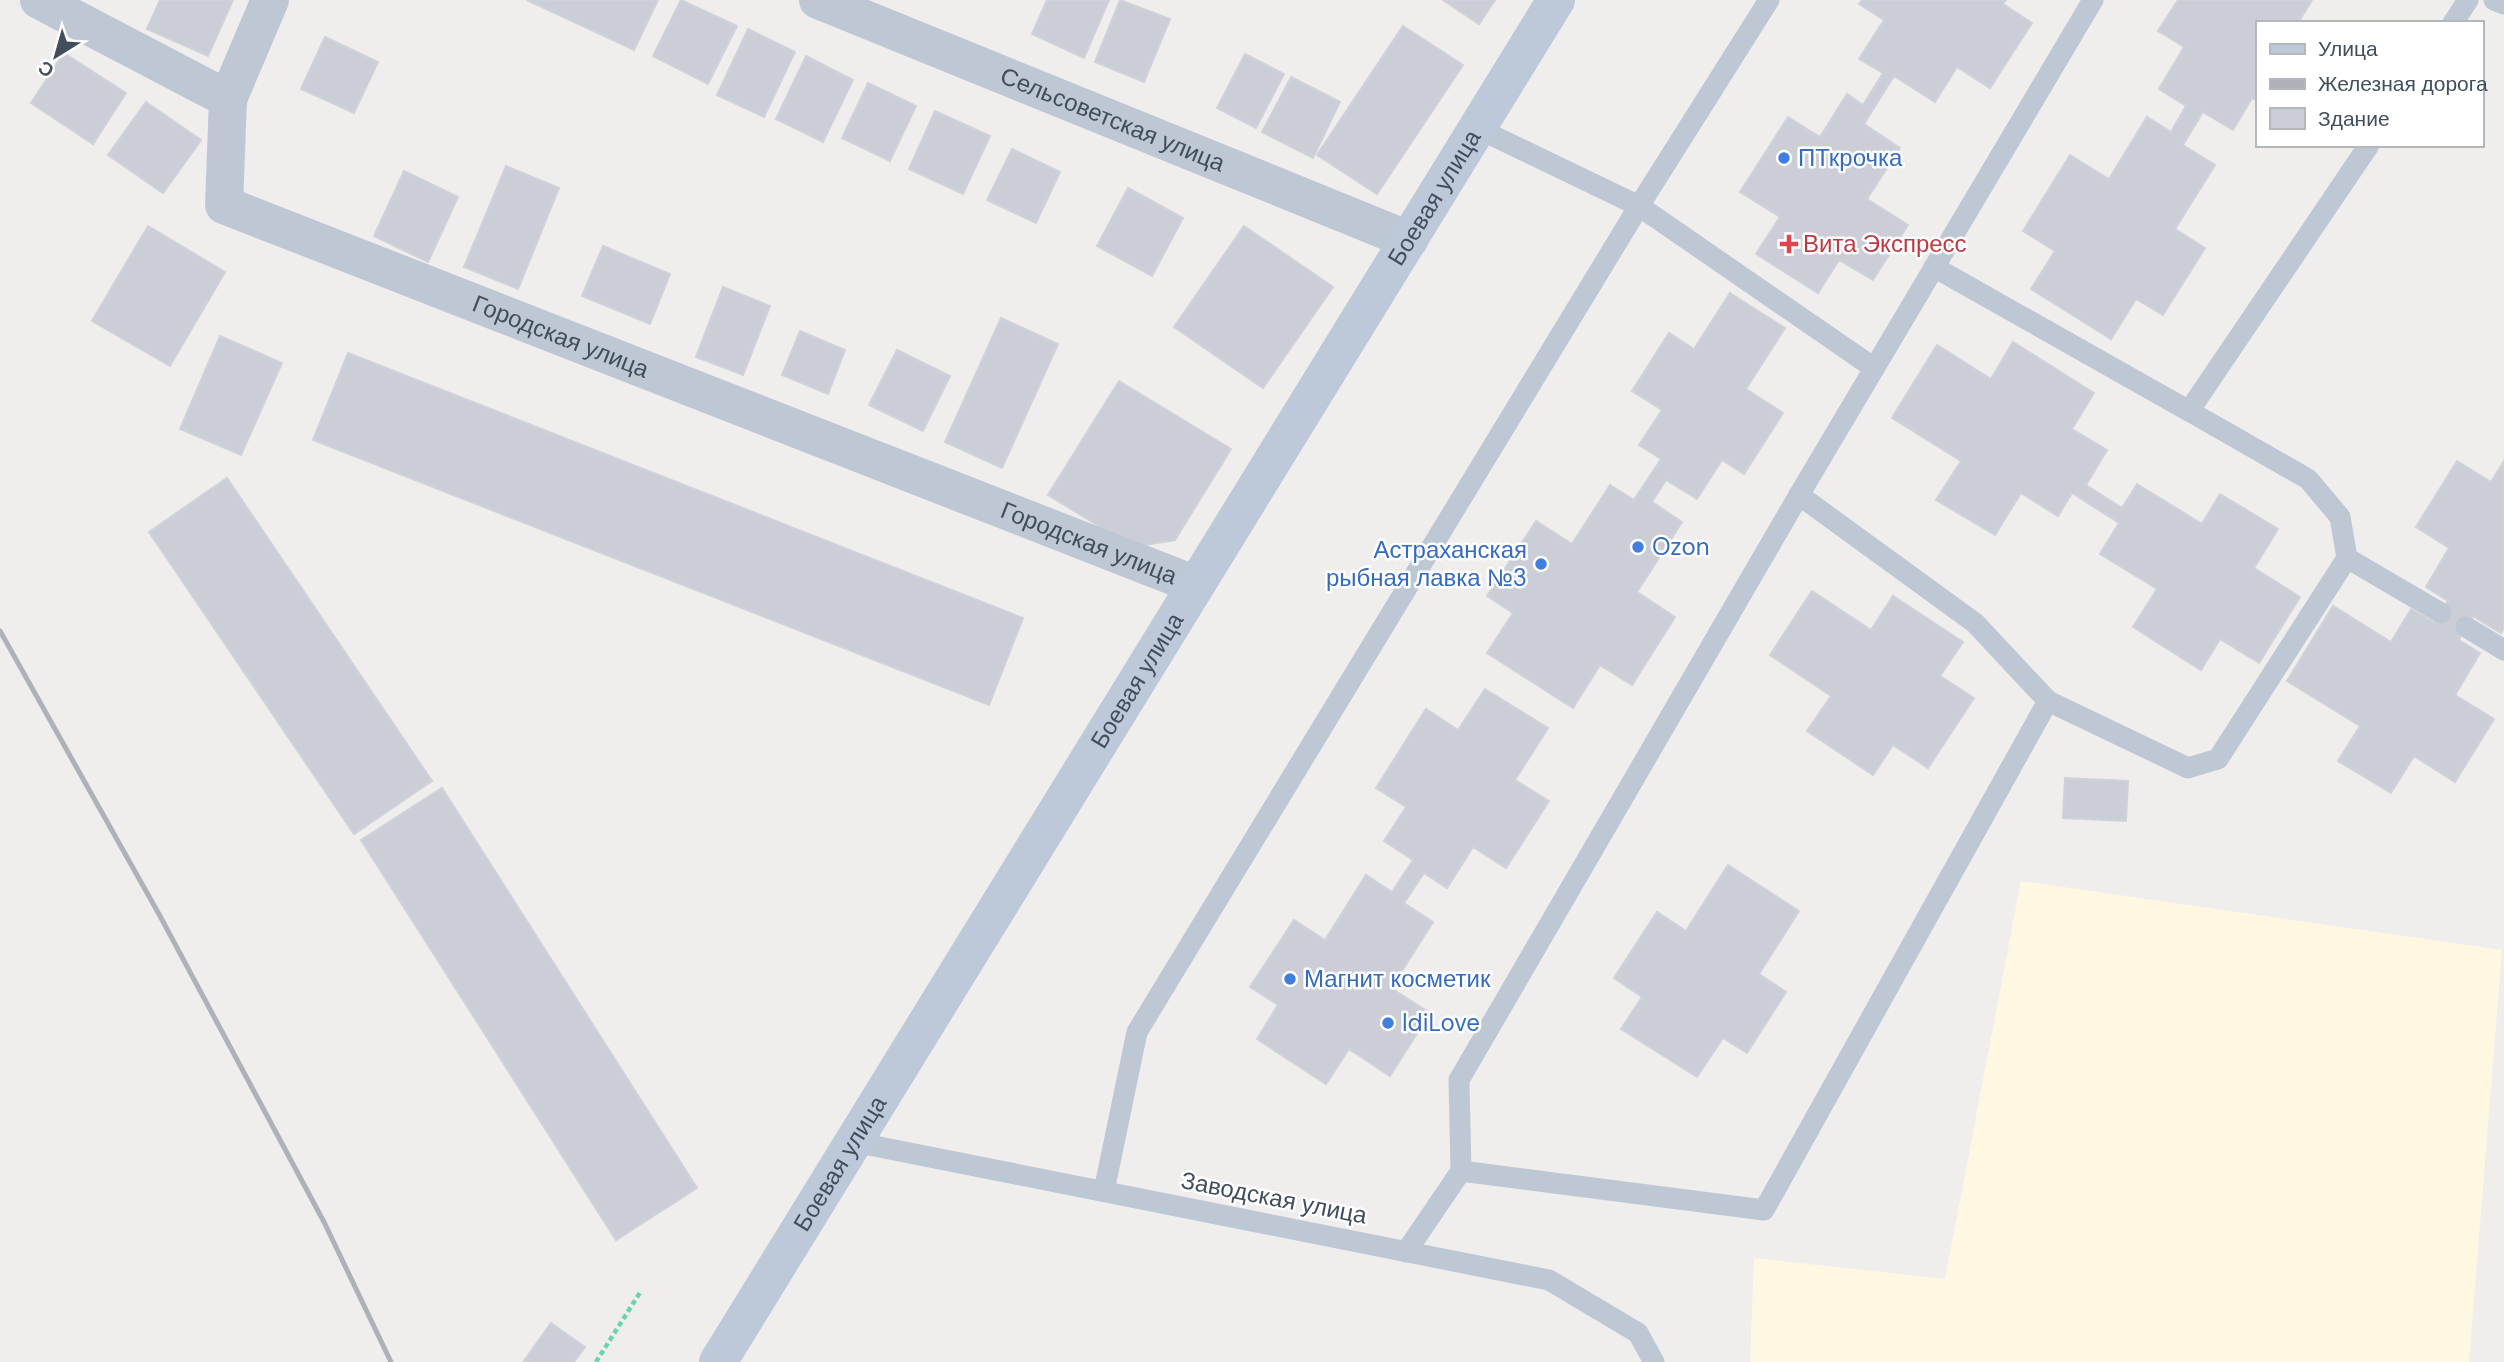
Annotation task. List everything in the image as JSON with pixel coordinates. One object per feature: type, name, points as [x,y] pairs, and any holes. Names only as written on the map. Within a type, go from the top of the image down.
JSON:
[{"type":"main road","name":"Боевая улица","points":[[718,1362],[1556,0]]},
{"type":"street","points":[[38,0],[228,99],[270,0]]},
{"type":"street","name":"Сельсоветская улица","points":[[818,0],[1409,240]]},
{"type":"street","name":"Городская улица","points":[[228,99],[224,205],[1196,585]]},
{"type":"lane","points":[[1104,1191],[1137,1032],[1639,206],[1769,0]]},
{"type":"lane","points":[[1406,1252],[1461,1171],[1459,1080],[1798,495],[2093,0]]},
{"type":"lane","points":[[2453,21],[2468,0]]},
{"type":"lane","points":[[2494,0],[2504,4]]},
{"type":"lane","points":[[1477,128],[1639,206],[1874,368]]},
{"type":"lane","points":[[2189,411],[2368,147]]},
{"type":"lane","points":[[1798,495],[1975,623],[2048,702],[2188,768],[2218,759],[2347,558],[2340,517],[2308,480],[1934,267]]},
{"type":"lane","points":[[2347,558],[2441,613]]},
{"type":"lane","points":[[2466,627],[2504,650]]},
{"type":"lane","points":[[1461,1171],[1764,1210],[2048,702]]},
{"type":"lane","name":"Заводская улица","points":[[854,1142],[1549,1280],[1638,1333],[1654,1362]]},
{"type":"path","points":[[596,1362],[640,1291]]},
{"type":"shaded area","points":[[2021,881],[2502,950],[2469,1362],[1750,1362],[1754,1258],[1945,1279]]},
{"type":"building","points":[[160,0],[233,0],[208,56],[147,29]]},
{"type":"building","points":[[527,0],[658,0],[634,50]]},
{"type":"building","points":[[681,0],[737,26],[708,84],[653,56]]},
{"type":"building","points":[[1047,0],[1109,0],[1084,58],[1032,34]]},
{"type":"building","points":[[1120,0],[1170,19],[1144,82],[1095,62]]},
{"type":"building","points":[[1443,0],[1495,0],[1479,24]]},
{"type":"building","points":[[1862,0],[2006,0],[2003,4],[2032,23],[1990,88],[1957,67],[1935,102],[1894,76],[1864,124],[1900,148],[1867,199],[1908,225],[1873,280],[1839,260],[1818,293],[1756,254],[1780,217],[1740,192],[1788,117],[1820,137],[1847,94],[1863,105],[1883,73],[1859,59],[1884,20],[1859,4]]},
{"type":"building","points":[[2178,0],[2312,0],[2299,21],[2256,21],[2256,100],[2252,98],[2233,130],[2203,112],[2183,145],[2215,165],[2175,229],[2205,248],[2163,315],[2136,299],[2111,339],[2031,289],[2055,251],[2023,231],[2070,155],[2109,179],[2147,117],[2171,132],[2186,106],[2159,89],[2184,47],[2158,31]]},
{"type":"building","points":[[1403,26],[1463,65],[1377,194],[1317,155]]},
{"type":"building","points":[[748,29],[795,52],[764,117],[717,95]]},
{"type":"building","points":[[325,37],[378,62],[354,113],[301,89]]},
{"type":"building","points":[[64,53],[126,93],[93,144],[31,103]]},
{"type":"building","points":[[1245,54],[1284,74],[1256,128],[1217,108]]},
{"type":"building","points":[[806,56],[853,80],[823,142],[776,119]]},
{"type":"building","points":[[1291,77],[1340,102],[1313,158],[1262,132]]},
{"type":"building","points":[[868,83],[916,106],[890,161],[842,138]]},
{"type":"building","points":[[146,102],[201,140],[163,193],[108,155]]},
{"type":"building","points":[[935,111],[990,136],[963,194],[909,169]]},
{"type":"building","points":[[1012,149],[1060,172],[1036,223],[987,200]]},
{"type":"building","points":[[506,166],[559,188],[518,289],[464,267]]},
{"type":"building","points":[[404,171],[458,197],[428,262],[374,236]]},
{"type":"building","points":[[1128,188],[1183,218],[1152,276],[1097,246]]},
{"type":"building","points":[[148,226],[225,272],[170,366],[92,321]]},
{"type":"building","points":[[1244,226],[1333,287],[1263,388],[1174,327]]},
{"type":"building","points":[[603,246],[670,274],[650,324],[582,296]]},
{"type":"building","points":[[723,287],[770,306],[743,375],[696,357]]},
{"type":"building","points":[[1730,293],[1785,328],[1746,389],[1783,413],[1744,474],[1722,460],[1697,499],[1666,480],[1652,502],[1682,522],[1637,592],[1675,617],[1632,685],[1600,665],[1573,708],[1487,653],[1513,613],[1487,596],[1536,521],[1572,544],[1610,485],[1634,500],[1661,459],[1639,445],[1662,410],[1632,391],[1669,333],[1694,349]]},
{"type":"building","points":[[1001,318],[1058,344],[1002,468],[945,442]]},
{"type":"building","points":[[800,331],[845,350],[828,394],[782,375]]},
{"type":"building","points":[[220,336],[282,363],[241,455],[180,429]]},
{"type":"building","points":[[2013,342],[2094,393],[2072,429],[2107,450],[2086,485],[2122,508],[2137,484],[2202,524],[2220,494],[2278,529],[2254,568],[2300,597],[2259,663],[2220,639],[2201,670],[2133,627],[2157,589],[2100,554],[2119,523],[2072,493],[2058,516],[2021,493],[1995,535],[1936,500],[1961,461],[1892,418],[1937,345],[1991,379]]},
{"type":"building","points":[[897,350],[950,376],[923,431],[869,405]]},
{"type":"building","points":[[348,353],[1023,618],[989,705],[313,440]]},
{"type":"building","points":[[1119,381],[1231,449],[1175,540],[1133,547],[1048,495]]},
{"type":"building","points":[[2457,461],[2491,482],[2504,461],[2504,628],[2501,633],[2473,616],[2459,640],[2480,653],[2455,695],[2494,719],[2455,782],[2414,756],[2391,793],[2338,761],[2360,726],[2287,681],[2333,606],[2391,642],[2411,609],[2435,623],[2448,601],[2426,587],[2449,548],[2416,527]]},
{"type":"building","points":[[227,478],[432,781],[354,834],[149,532]]},
{"type":"building","points":[[1812,591],[1871,630],[1893,596],[1963,642],[1940,676],[1974,698],[1928,768],[1893,745],[1873,775],[1807,731],[1831,696],[1770,655]]},
{"type":"building","points":[[1485,689],[1548,728],[1515,780],[1549,801],[1506,868],[1473,847],[1447,888],[1424,873],[1404,903],[1433,922],[1391,988],[1430,1013],[1390,1076],[1349,1049],[1326,1084],[1257,1039],[1278,1005],[1250,987],[1294,920],[1325,940],[1366,875],[1392,892],[1413,860],[1384,841],[1406,807],[1376,788],[1426,709],[1458,730]]},
{"type":"building","points":[[2065,778],[2128,781],[2126,821],[2063,818]]},
{"type":"building","points":[[442,788],[697,1188],[616,1240],[361,840]]},
{"type":"building","points":[[1728,865],[1799,911],[1759,974],[1786,992],[1747,1053],[1723,1038],[1697,1077],[1621,1029],[1642,997],[1614,978],[1657,912],[1686,931]]},
{"type":"building","points":[[551,1323],[585,1347],[574,1362],[525,1362],[524,1361]]},
{"type":"railway","points":[[0,631],[160,916],[324,1222],[391,1362]]},
{"type":"place","name":"ПТкрочка","points":[[1784,158]]},
{"type":"place","name":"Вита Экспресс","points":[[1789,244]]},
{"type":"place","name":"Ozon","points":[[1638,547]]},
{"type":"place","name":"Астраханская рыбная лавка №3","points":[[1541,564]]},
{"type":"place","name":"Магнит косметик","points":[[1290,979]]},
{"type":"place","name":"IdiLove","points":[[1388,1023]]}]
